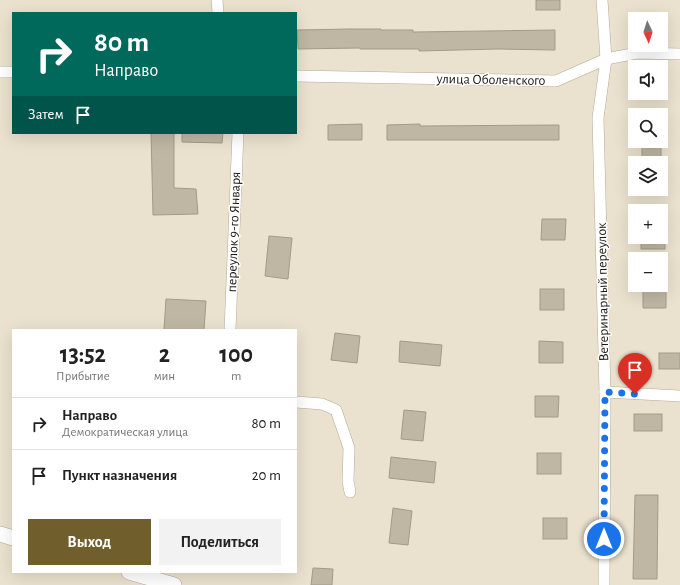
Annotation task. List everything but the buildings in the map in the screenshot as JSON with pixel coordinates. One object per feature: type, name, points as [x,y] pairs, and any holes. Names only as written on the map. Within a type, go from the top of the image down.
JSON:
[{"type":"main road","points":[[0,534],[12,538]]},
{"type":"main road","points":[[132,573],[174,585]]},
{"type":"street","points":[[217,0],[218,12]]},
{"type":"street","name":"Ветеринарный переулок","points":[[602,0],[606,59],[598,118],[605,392],[604,585]]},
{"type":"street","name":"улица Оболенского","points":[[297,76],[556,81],[606,59],[637,53],[680,54]]},
{"type":"street","points":[[0,72],[12,72]]},
{"type":"street","name":"переулок 9-го Января","points":[[230,329],[238,134]]},
{"type":"street","points":[[605,392],[680,396]]},
{"type":"street","points":[[297,402],[322,404],[336,410],[349,448],[348,481],[350,492]]},
{"type":"route","points":[[604,539],[605,392],[635,394]]}]
